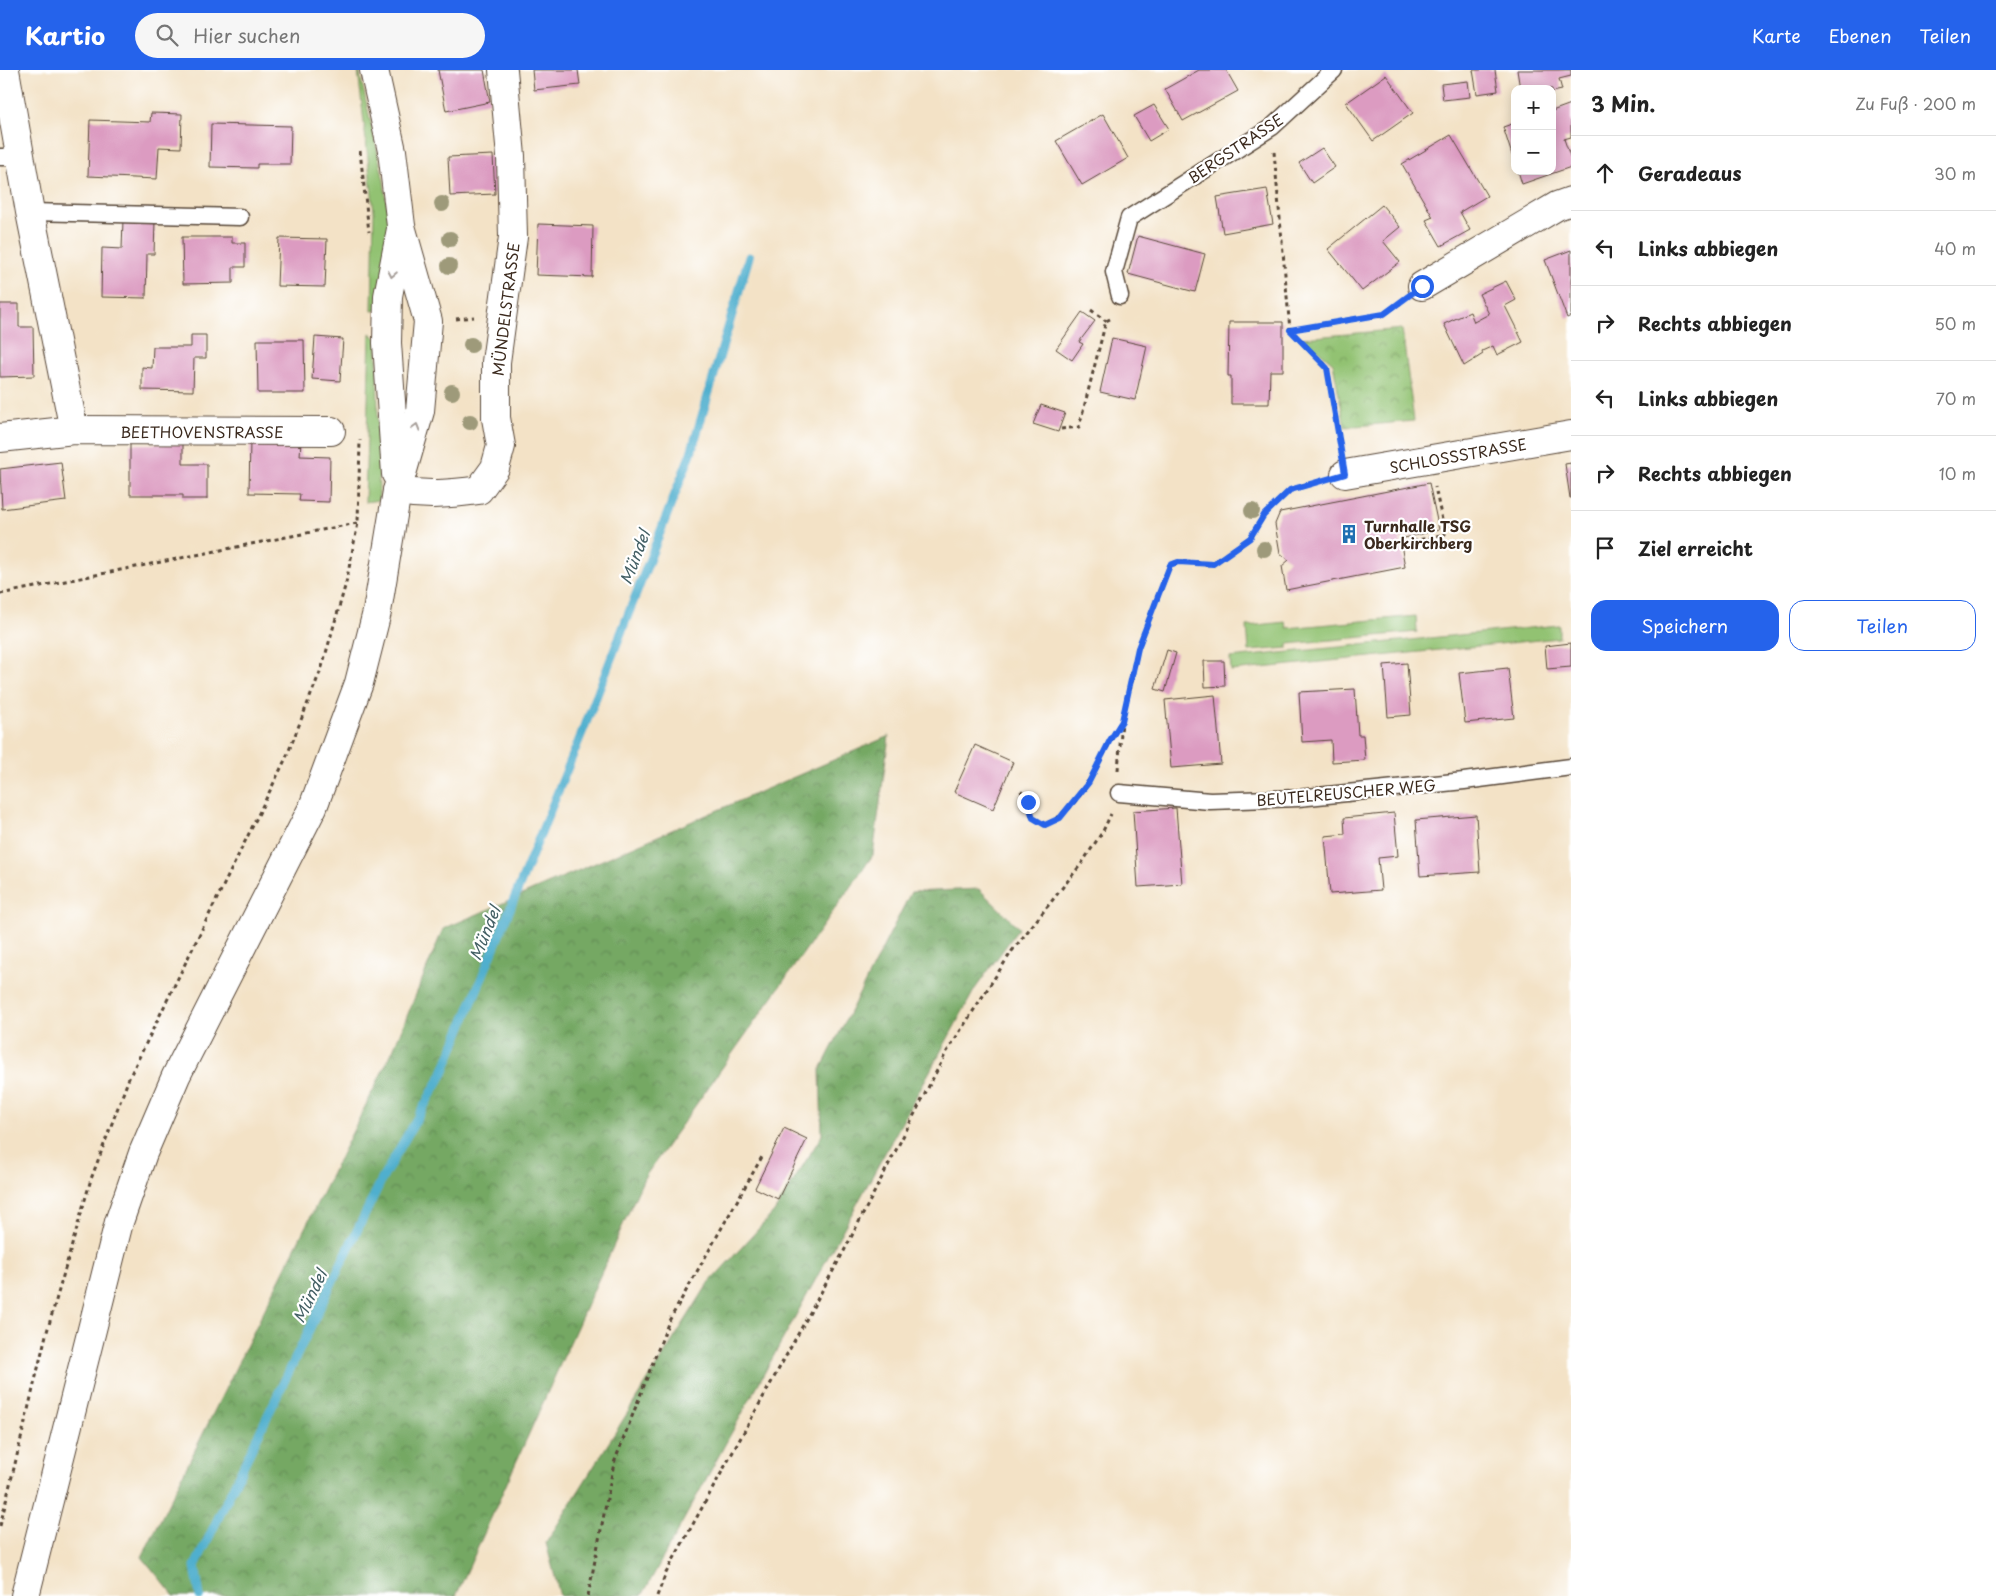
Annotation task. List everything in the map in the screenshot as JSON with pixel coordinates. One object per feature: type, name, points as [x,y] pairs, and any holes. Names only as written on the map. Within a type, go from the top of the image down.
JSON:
[{"type":"main road","points":[[5,70],[10,157],[30,212],[74,430]]},
{"type":"main road","points":[[25,1596],[119,1222],[143,1153],[176,1076],[313,807],[359,683],[377,612],[397,491],[420,411],[428,321],[401,226],[392,151],[374,70]]},
{"type":"main road","name":"MÜNDELSTRASSE","points":[[397,491],[444,495],[480,490],[495,468],[501,446],[496,418],[496,362],[513,237],[511,156],[503,70]]},
{"type":"main road","points":[[1422,286],[1558,206],[1571,201]]},
{"type":"main road","points":[[397,491],[387,343],[388,296],[401,226]]},
{"type":"main road","name":"BEETHOVENSTRASSE","points":[[0,438],[74,430],[331,431]]},
{"type":"main road","name":"SCHLOSSSTRASSE","points":[[1345,474],[1571,435]]},
{"type":"lane","name":"BERGSTRASSE","points":[[1120,296],[1114,272],[1129,218],[1272,127],[1334,70]]},
{"type":"lane","points":[[30,212],[240,217]]},
{"type":"lane","name":"BEUTELREUSCHER WEG","points":[[1119,793],[1210,801],[1298,798],[1464,782],[1571,767]]},
{"type":"path","points":[[657,1596],[666,1573],[844,1251],[946,1053],[1012,952],[1093,847],[1103,831],[1119,793],[1118,775],[1122,721],[1138,648],[1170,565],[1178,562],[1213,564],[1250,538],[1264,515],[1290,490],[1345,474],[1327,368],[1290,330],[1272,127]]},
{"type":"path","points":[[1290,330],[1384,314],[1422,286]]},
{"type":"path","points":[[1061,429],[1079,427],[1106,321],[1126,310],[1120,296]]},
{"type":"path","points":[[1091,310],[1106,321]]},
{"type":"path","points":[[428,321],[502,315]]},
{"type":"path","points":[[1405,543],[1445,534],[1430,460]]},
{"type":"path","points":[[0,594],[358,523],[392,522]]},
{"type":"path","points":[[1022,791],[1033,818],[1045,825],[1060,818],[1089,782],[1110,740],[1122,721]]},
{"type":"path","points":[[588,1596],[614,1463],[669,1321],[762,1155]]},
{"type":"green space","points":[[358,70],[384,181],[389,222],[380,310],[372,311],[374,212]]},
{"type":"green space","points":[[1402,329],[1414,421],[1345,427],[1333,363],[1303,338]]},
{"type":"green space","points":[[370,333],[377,339],[379,500],[365,502]]},
{"type":"green space","points":[[1416,616],[1417,632],[1288,644],[1288,648],[1249,651],[1247,626],[1286,622],[1287,628]]},
{"type":"green space","points":[[1559,625],[1559,638],[1231,671],[1230,658]]},
{"type":"green space","points":[[889,736],[873,855],[644,1178],[456,1596],[174,1596],[142,1557],[393,1050],[443,929]]},
{"type":"green space","points":[[979,889],[1019,928],[975,989],[642,1596],[560,1596],[546,1543],[708,1284],[774,1212],[822,1135],[820,1071],[911,892]]},
{"type":"building","points":[[438,70],[484,70],[490,102],[446,111]]},
{"type":"building","points":[[532,70],[578,70],[580,85],[534,90]]},
{"type":"building","points":[[1199,70],[1226,70],[1238,91],[1183,121],[1165,89]]},
{"type":"building","points":[[1473,70],[1495,70],[1498,91],[1477,94]]},
{"type":"building","points":[[1517,70],[1571,70],[1571,76],[1559,79],[1562,90],[1556,91],[1556,85],[1519,85]]},
{"type":"building","points":[[1386,75],[1413,113],[1373,141],[1346,103]]},
{"type":"building","points":[[1468,81],[1470,97],[1443,100],[1441,84]]},
{"type":"building","points":[[1571,104],[1571,137],[1564,139],[1571,159],[1571,167],[1556,172],[1556,130],[1556,110]]},
{"type":"building","points":[[1154,105],[1169,129],[1149,141],[1134,116]]},
{"type":"building","points":[[151,113],[182,114],[181,148],[159,147],[157,179],[88,176],[90,120],[150,122]]},
{"type":"building","points":[[1103,114],[1128,158],[1082,185],[1056,141]]},
{"type":"building","points":[[211,124],[291,126],[290,164],[257,164],[257,168],[210,167]]},
{"type":"building","points":[[1511,124],[1511,152],[1503,127]]},
{"type":"building","points":[[1451,135],[1487,196],[1460,212],[1470,230],[1441,246],[1426,220],[1433,217],[1402,164]]},
{"type":"building","points":[[1322,148],[1335,167],[1312,183],[1299,163]]},
{"type":"building","points":[[493,155],[495,194],[450,196],[448,157]]},
{"type":"building","points":[[1519,175],[1548,175],[1522,184]]},
{"type":"building","points":[[1267,189],[1273,224],[1223,233],[1217,197]]},
{"type":"building","points":[[1382,205],[1400,227],[1383,241],[1400,262],[1362,291],[1328,249]]},
{"type":"building","points":[[123,220],[155,221],[154,254],[147,254],[146,298],[101,297],[102,248],[122,249]]},
{"type":"building","points":[[538,224],[593,226],[592,277],[536,275]]},
{"type":"building","points":[[1138,236],[1205,254],[1195,292],[1128,274]]},
{"type":"building","points":[[182,237],[232,237],[232,243],[245,243],[245,267],[233,267],[233,283],[183,284]]},
{"type":"building","points":[[279,238],[327,239],[325,287],[277,286]]},
{"type":"building","points":[[1571,250],[1571,316],[1567,318],[1545,260]]},
{"type":"building","points":[[1506,281],[1516,300],[1505,306],[1523,342],[1497,355],[1493,346],[1482,351],[1483,354],[1464,366],[1444,324],[1470,312],[1474,322],[1489,314],[1479,294]]},
{"type":"building","points":[[0,304],[19,304],[19,327],[33,327],[34,376],[0,377]]},
{"type":"building","points":[[1082,312],[1095,321],[1079,342],[1083,344],[1072,360],[1056,349]]},
{"type":"building","points":[[1229,322],[1283,322],[1283,371],[1270,371],[1269,404],[1231,404],[1231,376],[1228,376]]},
{"type":"building","points":[[191,335],[206,335],[206,358],[194,358],[193,391],[142,390],[142,367],[152,368],[153,347],[191,347]]},
{"type":"building","points":[[315,337],[343,339],[340,381],[312,379]]},
{"type":"building","points":[[1112,338],[1147,346],[1135,400],[1100,392]]},
{"type":"building","points":[[257,340],[304,340],[305,393],[258,393]]},
{"type":"building","points":[[1041,405],[1065,413],[1058,432],[1033,424]]},
{"type":"building","points":[[250,440],[301,441],[300,456],[330,457],[329,502],[299,501],[300,494],[249,493]]},
{"type":"building","points":[[130,444],[183,444],[183,464],[207,464],[207,499],[183,499],[183,495],[130,495]]},
{"type":"building","points":[[61,462],[66,501],[2,509],[0,469]]},
{"type":"building","points":[[1571,463],[1571,498],[1570,498],[1565,464]]},
{"type":"building","name":"Turnhalle TSG Oberkirchberg","points":[[1429,483],[1439,530],[1400,539],[1405,567],[1286,590],[1282,566],[1289,560],[1280,553],[1275,524],[1280,512]]},
{"type":"building","points":[[1571,643],[1571,667],[1547,669],[1545,646]]},
{"type":"building","points":[[1167,650],[1176,653],[1165,692],[1155,689]]},
{"type":"building","points":[[1204,661],[1224,661],[1225,686],[1205,687]]},
{"type":"building","points":[[1407,663],[1411,715],[1388,717],[1384,665]]},
{"type":"building","points":[[1508,668],[1514,718],[1465,723],[1459,673]]},
{"type":"building","points":[[1355,689],[1358,735],[1363,735],[1365,760],[1332,762],[1331,740],[1302,742],[1299,692]]},
{"type":"building","points":[[1215,695],[1221,764],[1171,768],[1165,700]]},
{"type":"building","points":[[975,745],[1013,762],[993,809],[954,792]]},
{"type":"building","points":[[1176,808],[1182,884],[1138,887],[1133,811]]},
{"type":"building","points":[[1394,813],[1398,856],[1378,858],[1381,890],[1330,894],[1325,836],[1345,834],[1344,818]]},
{"type":"building","points":[[1476,815],[1480,872],[1420,876],[1416,820]]},
{"type":"building","points":[[784,1128],[807,1139],[778,1199],[755,1188]]},
{"type":"waterway","name":"Mündel","points":[[200,1596],[195,1566],[382,1179],[442,1075],[586,723],[691,453],[749,257]]},
{"type":"place","name":"Turnhalle TSG Oberkirchberg","points":[[1349,534]]},
{"type":"route","points":[[1028,802],[1033,818],[1045,825],[1060,818],[1089,782],[1110,740],[1122,721],[1138,648],[1170,565],[1178,562],[1213,564],[1250,538],[1264,515],[1281,501],[1290,490],[1345,474],[1327,368],[1290,330],[1384,314],[1422,286]]}]
